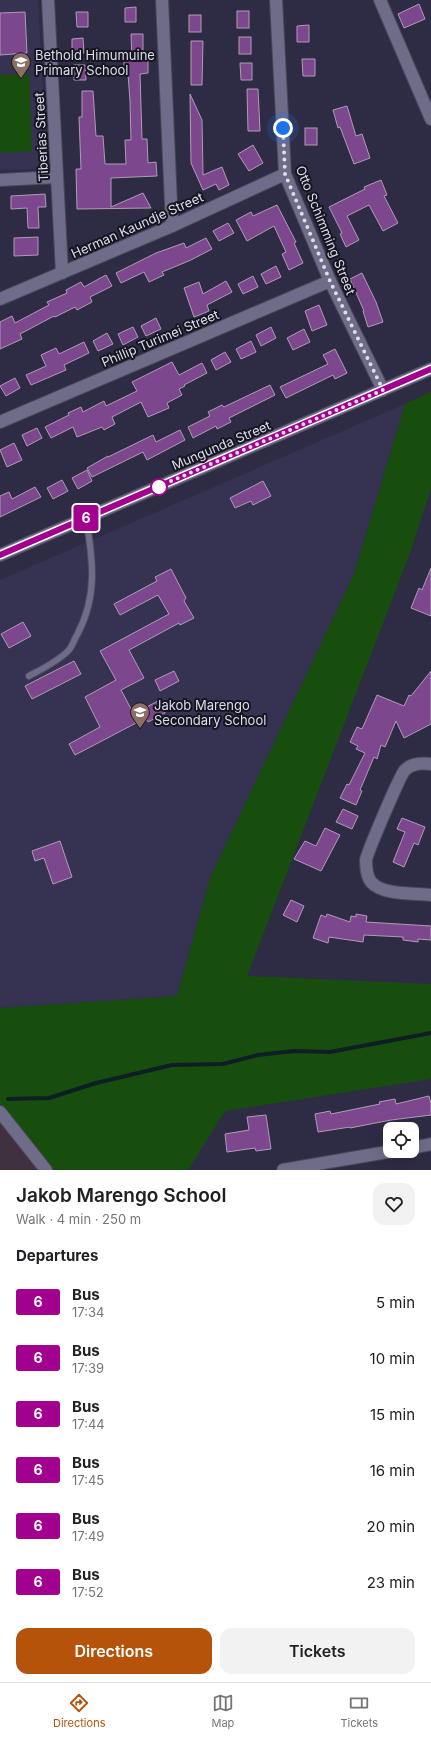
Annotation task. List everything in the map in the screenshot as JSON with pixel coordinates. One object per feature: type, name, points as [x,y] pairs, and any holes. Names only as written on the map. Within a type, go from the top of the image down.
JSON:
[{"type":"street","name":"Tiberias Street","points":[[48,0],[62,273]]},
{"type":"street","points":[[162,0],[172,226]]},
{"type":"street","name":"Otto Schimming Street","points":[[276,0],[285,174],[330,281],[383,390]]},
{"type":"street","points":[[380,0],[431,119]]},
{"type":"street","name":"Herman Kaundje Street","points":[[0,299],[172,226],[285,174]]},
{"type":"street","points":[[0,180],[57,177]]},
{"type":"street","name":"Phillip Turimei Street","points":[[0,422],[330,281]]},
{"type":"street","name":"Mungunda Street","points":[[0,555],[431,369]]},
{"type":"street","points":[[431,764],[421,763],[413,765],[405,770],[398,782],[366,859],[367,874],[371,882],[378,888],[388,891],[431,895]]},
{"type":"street","points":[[0,1112],[46,1170]]},
{"type":"street","points":[[419,1147],[431,1144]]},
{"type":"street","points":[[283,1170],[383,1153]]},
{"type":"lane","points":[[29,676],[52,663],[69,650],[83,622],[92,590],[92,555],[86,518]]},
{"type":"shaded area","name":"Bethold Himumuine Primary School","points":[[0,0],[38,0],[47,158],[43,165],[34,169],[0,170]]},
{"type":"shaded area","name":"Jakob Marengo Secondary School","points":[[405,404],[354,574],[210,878],[177,996],[0,1008],[0,580]]},
{"type":"shaded area","points":[[0,1120],[46,1170],[0,1170]]},
{"type":"green space","points":[[29,74],[32,151],[0,153],[0,75]]},
{"type":"green space","points":[[431,392],[431,488],[410,553],[247,976],[431,984],[431,1079],[225,1111],[188,1170],[46,1170],[0,1120],[0,1008],[177,996],[210,878],[354,574],[405,404]]},
{"type":"building","points":[[419,4],[425,19],[404,28],[398,14]]},
{"type":"building","points":[[136,7],[136,22],[125,22],[125,8]]},
{"type":"building","points":[[237,11],[249,11],[249,28],[237,28]]},
{"type":"building","points":[[25,12],[27,53],[0,55],[0,13]]},
{"type":"building","points":[[76,12],[88,12],[88,27],[77,27]]},
{"type":"building","points":[[189,15],[201,15],[201,32],[189,32]]},
{"type":"building","points":[[309,25],[309,42],[297,42],[297,26]]},
{"type":"building","points":[[131,34],[143,34],[143,60],[148,59],[148,73],[140,74],[142,139],[147,139],[148,163],[156,162],[157,176],[111,178],[111,207],[143,193],[151,208],[77,209],[76,169],[81,169],[79,117],[82,117],[82,91],[93,91],[96,136],[103,136],[105,164],[126,164],[125,140],[131,140],[128,74],[124,74],[124,61],[132,60]]},
{"type":"building","points":[[239,37],[251,37],[251,54],[239,54]]},
{"type":"building","points":[[83,38],[84,53],[72,54],[72,39]]},
{"type":"building","points":[[191,41],[203,41],[202,85],[191,85]]},
{"type":"building","points":[[302,59],[315,59],[315,76],[303,76]]},
{"type":"building","points":[[240,63],[252,63],[252,80],[241,80]]},
{"type":"building","points":[[74,65],[85,65],[86,80],[74,80]]},
{"type":"building","points":[[247,89],[258,89],[260,131],[248,131]]},
{"type":"building","points":[[190,94],[202,120],[203,175],[222,167],[229,185],[219,190],[216,184],[203,190],[191,163]]},
{"type":"building","points":[[347,106],[356,136],[362,134],[370,158],[354,164],[340,127],[338,128],[333,110]]},
{"type":"building","points":[[305,128],[317,128],[317,145],[305,145]]},
{"type":"building","points":[[253,145],[263,163],[249,171],[238,154]]},
{"type":"building","points":[[381,180],[387,195],[384,196],[398,223],[383,231],[369,205],[347,216],[359,240],[346,247],[340,234],[342,233],[329,207],[365,189],[364,187]]},
{"type":"building","points":[[45,194],[46,207],[38,207],[39,228],[28,228],[27,208],[11,209],[11,196]]},
{"type":"building","points":[[277,205],[296,242],[294,243],[303,263],[289,270],[282,254],[286,252],[274,226],[247,241],[236,220],[251,212],[253,216]]},
{"type":"building","points":[[228,223],[234,233],[219,241],[213,231]]},
{"type":"building","points":[[38,237],[38,255],[14,256],[14,238]]},
{"type":"building","points":[[206,238],[212,249],[191,260],[162,272],[164,275],[149,282],[144,272],[121,283],[116,273],[156,253],[184,243],[186,248]]},
{"type":"building","points":[[276,266],[281,277],[266,284],[261,274]]},
{"type":"building","points":[[362,273],[376,302],[383,322],[368,327],[364,311],[350,279]]},
{"type":"building","points":[[106,275],[112,286],[90,297],[92,302],[77,310],[75,307],[55,317],[54,316],[20,334],[22,339],[0,349],[0,322],[12,316],[15,323],[49,305],[47,302],[67,293],[66,290],[81,282],[84,287]]},
{"type":"building","points":[[253,276],[258,287],[243,294],[238,284]]},
{"type":"building","points":[[226,281],[232,292],[207,305],[209,311],[194,317],[184,288],[199,282],[203,294]]},
{"type":"building","points":[[319,305],[327,325],[312,331],[305,311]]},
{"type":"building","points":[[156,318],[161,329],[146,336],[141,326]]},
{"type":"building","points":[[133,327],[138,337],[123,345],[118,334]]},
{"type":"building","points":[[271,327],[276,338],[261,346],[256,335]]},
{"type":"building","points":[[304,329],[310,342],[293,350],[287,338]]},
{"type":"building","points":[[107,333],[113,344],[98,351],[93,341]]},
{"type":"building","points":[[251,341],[256,352],[241,359],[236,349]]},
{"type":"building","points":[[84,342],[89,353],[64,365],[66,370],[31,385],[26,375],[46,366],[41,355],[56,348],[59,354]]},
{"type":"building","points":[[335,349],[347,373],[335,379],[333,375],[286,398],[280,387],[328,364],[323,355]]},
{"type":"building","points":[[225,352],[231,362],[216,370],[211,360]]},
{"type":"building","points":[[172,362],[179,375],[202,363],[207,373],[179,389],[182,395],[167,403],[169,408],[148,417],[141,402],[112,417],[115,424],[104,430],[102,427],[77,437],[73,427],[51,438],[45,427],[81,407],[83,412],[104,401],[106,406],[137,391],[132,382]]},
{"type":"building","points":[[15,378],[20,388],[6,396],[0,386]]},
{"type":"building","points":[[270,385],[275,395],[229,418],[231,422],[217,429],[216,426],[193,438],[188,427],[210,416],[208,412],[222,405],[224,407]]},
{"type":"building","points":[[37,428],[42,438],[27,446],[22,435]]},
{"type":"building","points":[[180,430],[185,440],[147,460],[143,452],[92,477],[87,468],[108,456],[153,435],[156,442]]},
{"type":"building","points":[[14,443],[22,460],[7,467],[0,450]]},
{"type":"building","points":[[87,470],[92,481],[78,489],[72,478]]},
{"type":"building","points":[[62,480],[68,491],[53,499],[47,488]]},
{"type":"building","points":[[263,481],[271,496],[253,505],[251,501],[235,508],[230,498]]},
{"type":"building","points":[[35,487],[41,497],[0,517],[0,496],[9,492],[12,499]]},
{"type":"building","points":[[431,568],[431,616],[411,608],[419,588],[422,590]]},
{"type":"building","points":[[171,569],[186,598],[184,601],[194,618],[180,625],[179,623],[129,650],[144,678],[121,690],[138,722],[75,755],[69,744],[100,727],[85,697],[116,680],[100,651],[169,614],[158,595],[120,615],[114,604],[157,581],[155,577]]},
{"type":"building","points":[[23,622],[31,636],[9,648],[1,634]]},
{"type":"building","points":[[74,661],[81,674],[32,699],[25,686]]},
{"type":"building","points":[[174,671],[179,681],[160,691],[155,680]]},
{"type":"building","points":[[431,671],[431,724],[404,738],[396,721],[385,747],[381,745],[377,759],[374,757],[360,790],[362,791],[356,805],[340,798],[347,784],[349,785],[365,753],[356,749],[358,746],[350,742],[357,727],[362,729],[377,695],[404,706],[409,695],[411,696]]},
{"type":"building","points":[[158,701],[165,713],[148,722],[141,710]]},
{"type":"building","points":[[343,809],[358,816],[352,829],[336,822]]},
{"type":"building","points":[[402,818],[425,827],[418,845],[414,843],[404,867],[393,862],[405,832],[397,829]]},
{"type":"building","points":[[325,828],[340,835],[321,871],[294,859],[305,841],[316,846]]},
{"type":"building","points":[[60,841],[72,877],[53,884],[44,858],[35,861],[32,851]]},
{"type":"building","points":[[291,900],[304,906],[297,922],[283,915]]},
{"type":"building","points":[[327,914],[350,922],[351,916],[356,917],[356,914],[367,916],[366,922],[431,926],[431,940],[418,939],[418,942],[403,940],[403,937],[364,935],[363,942],[329,937],[328,943],[313,938],[321,915],[326,917]]},
{"type":"building","points":[[429,1096],[431,1115],[318,1132],[315,1114],[330,1111],[331,1114],[380,1104],[379,1102],[395,1099],[396,1104]]},
{"type":"building","points":[[266,1115],[271,1149],[256,1151],[255,1148],[227,1152],[225,1134],[249,1130],[247,1117]]},
{"type":"waterway","points":[[8,1099],[49,1098],[96,1083],[172,1065],[223,1064],[258,1055],[294,1051],[330,1052],[431,1033]]},
{"type":"bus line","name":"6","points":[[0,555],[431,369]]},
{"type":"place","name":"Bethold Himumuine Primary School","points":[[21,79]]},
{"type":"place","name":"Jakob Marengo Secondary School","points":[[140,729]]},
{"type":"route","points":[[159,487],[155,488],[383,390],[330,281],[285,174],[283,128]]}]
